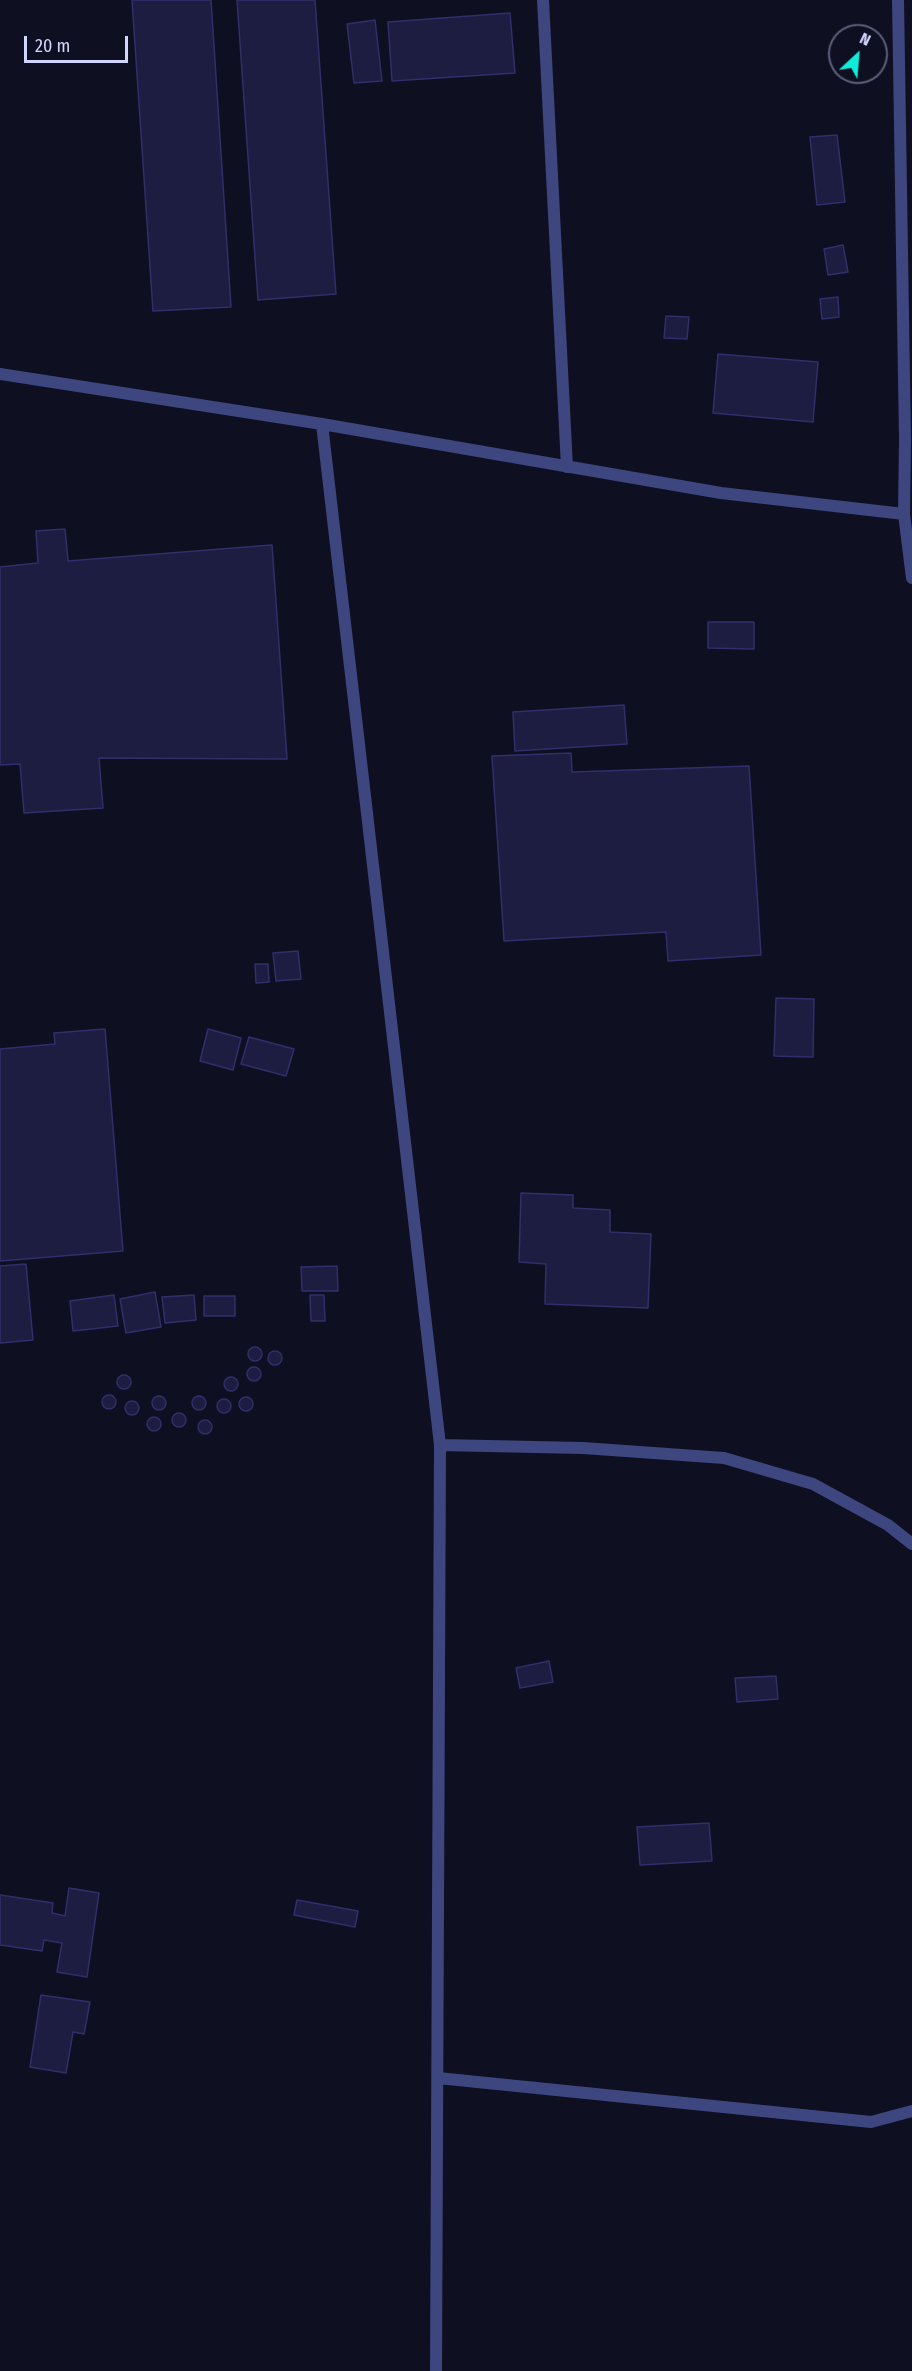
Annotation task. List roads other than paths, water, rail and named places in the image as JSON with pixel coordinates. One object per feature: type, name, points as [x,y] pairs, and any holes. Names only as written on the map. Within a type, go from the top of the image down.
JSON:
[{"type":"street","points":[[543,0],[567,467]]},
{"type":"street","points":[[898,0],[905,440],[904,514],[912,578]]},
{"type":"street","points":[[0,374],[322,424],[721,493],[904,514]]},
{"type":"street","points":[[322,424],[440,1445],[436,2371]]},
{"type":"street","points":[[440,1445],[583,1448],[724,1458],[813,1484],[888,1525],[912,1544]]},
{"type":"street","points":[[438,2078],[871,2122],[912,2111]]}]
